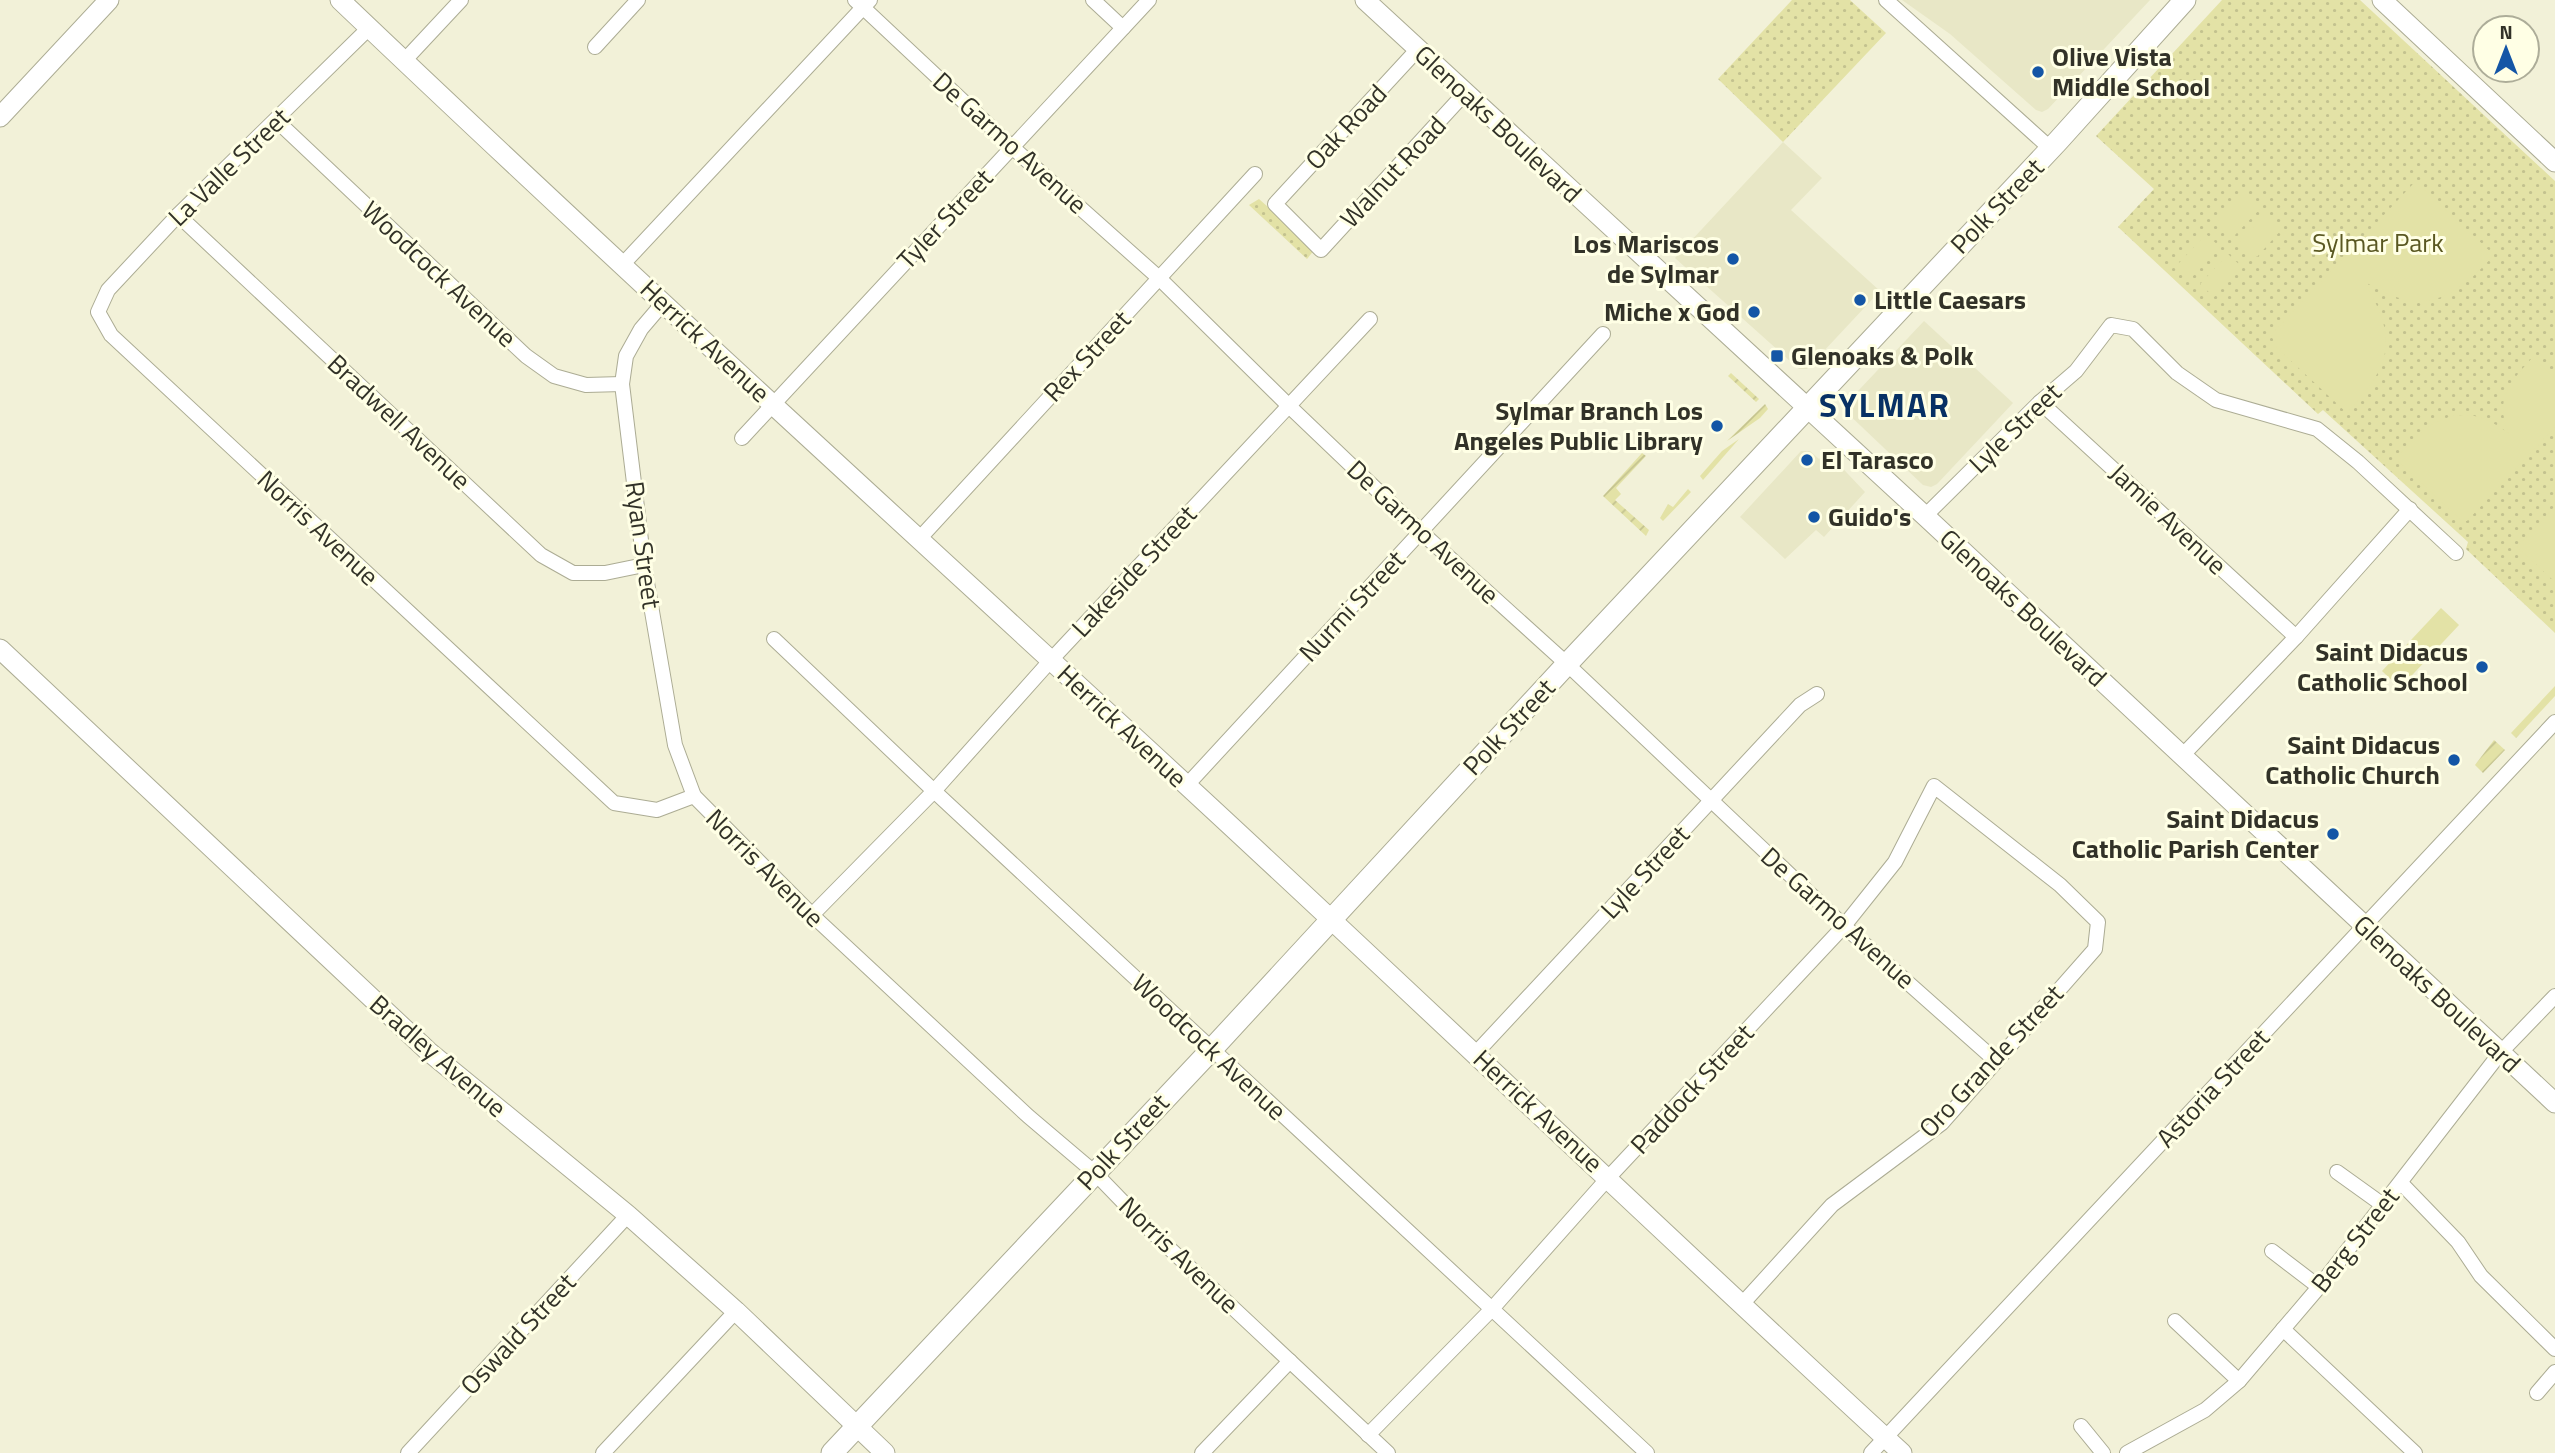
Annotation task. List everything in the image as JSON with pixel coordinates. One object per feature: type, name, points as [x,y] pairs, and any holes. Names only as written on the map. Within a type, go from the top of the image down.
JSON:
[{"type":"main road","name":"Polk Street","points":[[832,1453],[2051,149],[2185,0]]},
{"type":"street","points":[[0,117],[109,0]]},
{"type":"street","name":"Herrick Avenue","points":[[340,0],[773,405],[1609,1177],[1902,1453]]},
{"type":"street","points":[[404,61],[461,0]]},
{"type":"street","points":[[595,47],[638,0]]},
{"type":"street","points":[[1093,0],[1123,28]]},
{"type":"street","name":"Tyler Street","points":[[742,438],[1149,0]]},
{"type":"street","name":"Glenoaks Boulevard","points":[[1365,0],[2555,1103]]},
{"type":"street","points":[[1886,0],[2051,149]]},
{"type":"street","points":[[2382,0],[2555,162]]},
{"type":"street","points":[[622,264],[862,2]]},
{"type":"street","name":"De Garmo Avenue","points":[[862,2],[1012,147],[1159,278],[1421,532],[1567,664],[1844,926],[1995,1060]]},
{"type":"street","name":"La Valle Street","points":[[98,312],[108,290],[178,215],[369,28]]},
{"type":"street","name":"Oak Road","points":[[1321,250],[1275,204],[1417,50]]},
{"type":"street","name":"Walnut Road","points":[[1321,250],[1465,93]]},
{"type":"street","name":"Woodcock Avenue","points":[[276,121],[526,356],[554,376],[586,385],[622,384]]},
{"type":"street","name":"Rex Street","points":[[920,538],[1255,174]]},
{"type":"street","name":"Bradwell Avenue","points":[[178,215],[541,555],[573,573],[605,573],[645,565]]},
{"type":"street","name":"Ryan Street","points":[[664,302],[641,330],[626,356],[622,384],[645,565],[675,745],[694,796]]},
{"type":"street","name":"Norris Avenue","points":[[98,312],[111,335],[614,803],[657,810],[694,796],[812,915],[1028,1116],[1094,1172],[1153,1233],[1388,1453]]},
{"type":"street","name":"Lakeside Street","points":[[812,915],[934,791],[1051,660],[1370,320]]},
{"type":"street","name":"Lyle Street","points":[[1924,516],[2040,402],[2076,371],[2111,325],[2133,329],[2177,373],[2216,400],[2317,429],[2410,509]]},
{"type":"street","name":"Nurmi Street","points":[[1187,785],[1603,334]]},
{"type":"street","name":"Jamie Avenue","points":[[2040,402],[2296,637]]},
{"type":"street","points":[[2181,757],[2296,637],[2410,509],[2456,553]]},
{"type":"street","name":"Woodcock Avenue","points":[[774,639],[1647,1453]]},
{"type":"street","name":"Bradley Avenue","points":[[0,649],[428,1051],[628,1215],[736,1311],[885,1453]]},
{"type":"street","name":"Lyle Street","points":[[1476,1054],[1800,705],[1817,694]]},
{"type":"street","name":"Astoria Street","points":[[1871,1453],[2555,722]]},
{"type":"street","name":"Oro Grande Street","points":[[1743,1303],[1832,1205],[1942,1123],[2095,949],[2098,922],[2060,885],[1934,786]]},
{"type":"street","name":"Paddock Street","points":[[1368,1435],[1491,1310],[1609,1177],[1844,926],[1895,862],[1934,786]]},
{"type":"street","name":"Berg Street","points":[[2127,1453],[2205,1410],[2239,1381],[2319,1287],[2501,1052],[2555,996]]},
{"type":"street","points":[[2337,1172],[2383,1205]]},
{"type":"street","points":[[2401,1183],[2458,1242],[2481,1276],[2555,1349]]},
{"type":"street","name":"Oswald Street","points":[[408,1453],[628,1215]]},
{"type":"street","points":[[2272,1251],[2319,1287]]},
{"type":"street","points":[[603,1453],[736,1311]]},
{"type":"street","points":[[2175,1321],[2239,1381]]},
{"type":"street","points":[[2283,1329],[2415,1453]]},
{"type":"street","points":[[1202,1453],[1290,1361]]},
{"type":"street","points":[[2537,1392],[2555,1372]]},
{"type":"street","points":[[2081,1426],[2103,1453]]},
{"type":"shaded area","name":"Olive Vista Middle School","points":[[1902,0],[2150,0],[2048,109],[2042,112],[2036,110],[1950,34]]},
{"type":"shaded area","points":[[1783,142],[1822,178],[1791,210],[1880,291],[1807,369],[1799,369],[1675,258]]},
{"type":"shaded area","points":[[1924,321],[2013,403],[1937,484],[1931,487],[1923,485],[1842,408]]},
{"type":"shaded area","points":[[1801,451],[1810,451],[1819,459],[1824,454],[1831,456],[1865,492],[1824,537],[1816,530],[1785,559],[1740,517]]},
{"type":"green space","points":[[1792,0],[1850,0],[1886,33],[1783,142],[1718,79]]},
{"type":"green space","name":"Sylmar Park","points":[[2222,0],[2360,0],[2555,181],[2555,633],[2466,549],[2468,542],[2323,410],[2318,414],[2118,227],[2154,189],[2096,136]]},
{"type":"green space","points":[[2413,184],[2418,184],[2494,255],[2462,286],[2450,293],[2424,301],[2389,294],[2363,281],[2382,318],[2386,335],[2385,350],[2374,380],[2347,413],[2277,348],[2271,335]]},
{"type":"green space","points":[[2244,194],[2260,209],[2234,236],[2218,221]]},
{"type":"green space","points":[[1259,199],[1315,249],[1307,259],[1249,205]]},
{"type":"green space","points":[[2266,214],[2282,229],[2257,257],[2240,242]]},
{"type":"green space","points":[[2206,234],[2220,247],[2192,277],[2178,264]]},
{"type":"green space","points":[[2228,254],[2242,267],[2214,297],[2200,284]]},
{"type":"green space","points":[[2533,357],[2555,379],[2555,427],[2467,521],[2462,521],[2396,459],[2421,433],[2448,418],[2462,415],[2477,417],[2493,423],[2509,434],[2503,411],[2504,401],[2511,383]]},
{"type":"green space","points":[[1731,373],[1759,399],[1756,402],[1728,376]]},
{"type":"green space","points":[[1765,404],[1768,409],[1760,418],[1727,441]]},
{"type":"green space","points":[[1739,439],[1703,480],[1700,476],[1722,451]]},
{"type":"green space","points":[[1642,453],[1646,456],[1616,488],[1621,494],[1615,500],[1649,530],[1646,536],[1603,496]]},
{"type":"green space","points":[[1688,489],[1691,492],[1663,521],[1660,518],[1668,504],[1673,507]]},
{"type":"green space","points":[[2555,506],[2555,582],[2517,547]]},
{"type":"green space","points":[[2441,608],[2459,625],[2400,688],[2382,671]]},
{"type":"green space","points":[[2555,686],[2555,696],[2516,738],[2511,733]]},
{"type":"green space","points":[[2494,740],[2505,750],[2483,773],[2475,765]]},
{"type":"place","name":"Olive Vista Middle School","points":[[2038,72]]},
{"type":"place","name":"Los Mariscos de Sylmar","points":[[1733,259]]},
{"type":"place","name":"Little Caesars","points":[[1860,300]]},
{"type":"place","name":"Miche x God","points":[[1754,312]]},
{"type":"place","name":"Glenoaks & Polk","points":[[1777,356]]},
{"type":"place","name":"Sylmar Branch Los Angeles Public Library","points":[[1717,426]]},
{"type":"place","name":"El Tarasco","points":[[1807,460]]},
{"type":"place","name":"Guido's","points":[[1814,517]]},
{"type":"place","name":"Saint Didacus Catholic School","points":[[2482,667]]},
{"type":"place","name":"Saint Didacus Catholic Church","points":[[2454,760]]},
{"type":"place","name":"Saint Didacus Catholic Parish Center","points":[[2333,834]]},
{"type":"district","name":"SYLMAR","points":[[1885,405]]}]
